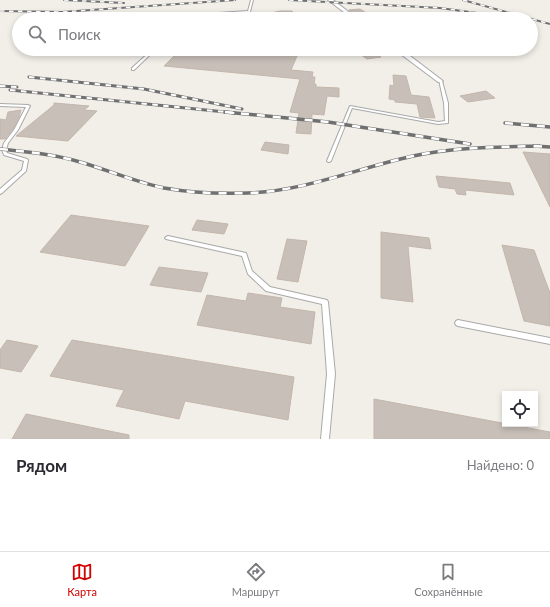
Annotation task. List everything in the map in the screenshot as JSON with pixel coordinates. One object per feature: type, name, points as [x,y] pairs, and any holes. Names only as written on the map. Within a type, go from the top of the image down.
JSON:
[{"type":"street","points":[[330,0],[346,12]]},
{"type":"street","points":[[406,56],[440,82]]},
{"type":"lane","points":[[249,12],[252,0]]},
{"type":"lane","points":[[132,69],[147,56]]},
{"type":"lane","points":[[329,161],[351,107],[438,124],[448,122],[446,103],[440,82]]},
{"type":"lane","points":[[0,105],[28,106],[16,130],[6,143],[4,150],[6,154]]},
{"type":"lane","points":[[0,154],[6,154],[26,160],[24,170],[0,192]]},
{"type":"lane","points":[[168,238],[244,254],[250,272],[268,289],[325,302],[330,374],[325,439]]},
{"type":"lane","points":[[458,323],[550,340]]},
{"type":"building","points":[[360,9],[365,12],[351,12],[349,10]]},
{"type":"building","points":[[292,11],[293,12],[275,12]]},
{"type":"building","points":[[174,56],[297,56],[291,70],[313,72],[312,77],[315,77],[314,84],[316,84],[316,87],[339,88],[339,97],[327,96],[324,115],[312,114],[311,134],[296,133],[299,113],[290,112],[300,79],[164,66]]},
{"type":"building","points":[[363,56],[381,57],[367,59]]},
{"type":"building","points":[[393,75],[406,76],[411,95],[429,97],[435,118],[420,117],[417,104],[395,102],[395,100],[389,99],[390,85],[394,86]]},
{"type":"building","points":[[486,91],[495,98],[468,102],[460,96]]},
{"type":"building","points":[[54,103],[89,106],[84,110],[97,111],[68,141],[16,136],[54,105]]},
{"type":"building","points":[[21,110],[13,129],[5,139],[0,139],[0,119],[6,120],[8,112]]},
{"type":"building","points":[[265,142],[289,145],[288,154],[261,150]]},
{"type":"building","points":[[523,152],[550,154],[550,207]]},
{"type":"building","points":[[436,176],[510,183],[514,195],[465,190],[466,195],[457,194],[455,189],[439,187]]},
{"type":"building","points":[[71,215],[149,226],[125,266],[40,252]]},
{"type":"building","points":[[197,220],[228,224],[224,234],[192,230]]},
{"type":"building","points":[[381,232],[429,238],[431,249],[408,246],[413,302],[381,298]]},
{"type":"building","points":[[287,239],[307,241],[298,282],[277,279]]},
{"type":"building","points":[[502,245],[534,250],[550,293],[550,326],[524,321]]},
{"type":"building","points":[[159,267],[208,273],[201,292],[150,285]]},
{"type":"building","points":[[248,293],[282,298],[280,307],[315,312],[311,344],[197,325],[207,295],[246,301]]},
{"type":"building","points":[[7,340],[38,346],[21,372],[0,368],[0,350]]},
{"type":"building","points":[[72,340],[294,377],[288,420],[185,401],[179,419],[116,406],[124,390],[50,376]]},
{"type":"building","points":[[374,399],[502,423],[502,427],[523,427],[550,432],[550,439],[374,439]]},
{"type":"building","points":[[26,414],[129,435],[129,439],[12,439]]},
{"type":"railway","points":[[64,0],[124,3]]},
{"type":"railway","points":[[0,11],[62,12],[235,0]]},
{"type":"railway","points":[[289,0],[440,8],[469,12]]},
{"type":"railway","points":[[463,0],[506,12]]},
{"type":"railway","points":[[538,21],[550,24]]},
{"type":"railway","points":[[29,77],[144,89],[242,109]]},
{"type":"railway","points":[[0,86],[17,87]]},
{"type":"railway","points":[[10,90],[229,112]]},
{"type":"railway","points":[[225,112],[229,112]]},
{"type":"railway","points":[[229,112],[328,122],[470,144]]},
{"type":"railway","points":[[229,112],[235,113]]},
{"type":"railway","points":[[505,123],[550,127]]},
{"type":"railway","points":[[0,149],[70,159],[143,183],[174,190],[248,193],[311,184],[392,161],[428,153],[476,148],[536,146]]},
{"type":"railway","points":[[536,146],[550,147]]}]
